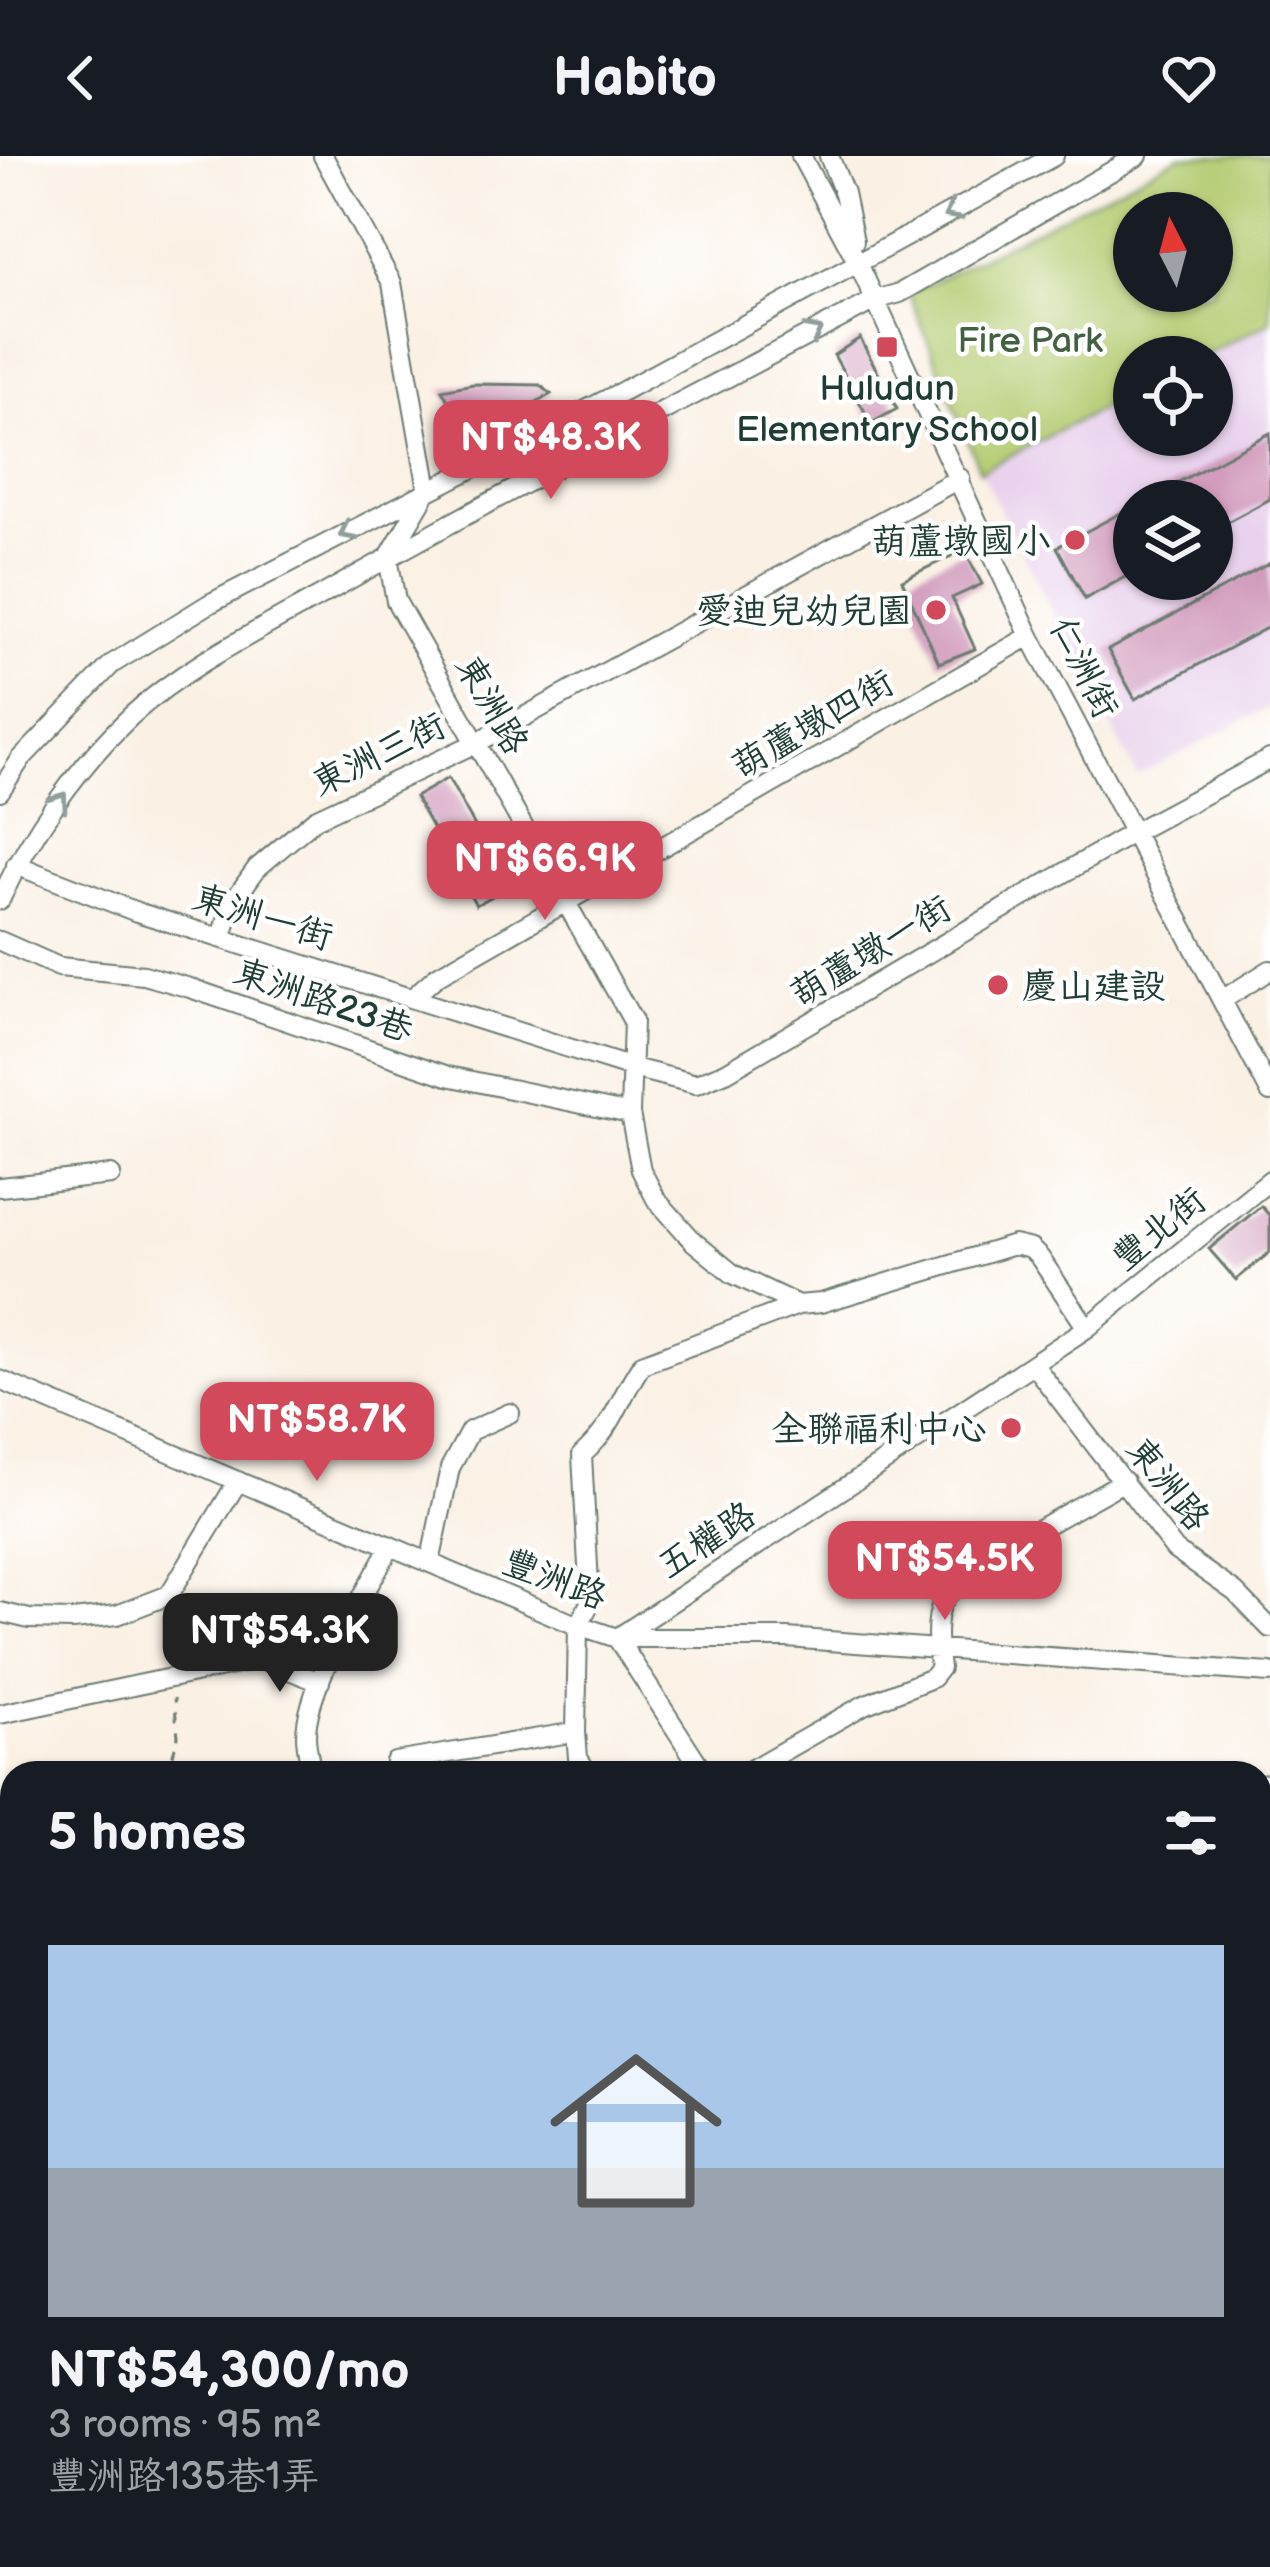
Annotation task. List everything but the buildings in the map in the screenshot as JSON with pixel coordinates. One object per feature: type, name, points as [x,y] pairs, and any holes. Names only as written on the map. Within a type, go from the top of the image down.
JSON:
[{"type":"street","points":[[323,156],[392,284],[428,490],[388,558]]},
{"type":"street","points":[[801,156],[859,263]]},
{"type":"street","points":[[829,156],[844,193],[859,263]]},
{"type":"street","points":[[0,790],[21,759],[112,664],[209,604],[1054,156]]},
{"type":"street","points":[[0,900],[16,865],[65,791],[130,718],[176,680],[388,558],[875,300],[899,293],[1138,156]]},
{"type":"street","name":"仁洲街","points":[[859,263],[1030,636],[1270,1092]]},
{"type":"street","name":"東洲三街","points":[[221,937],[232,903],[257,868],[314,819],[478,742],[960,478]]},
{"type":"street","name":"東洲路","points":[[388,558],[396,601],[633,1021],[630,1114],[640,1170],[665,1212],[694,1242],[734,1274],[798,1305]]},
{"type":"street","name":"葫蘆墩四街","points":[[412,998],[437,976],[1030,636]]},
{"type":"street","name":"葫蘆墩一街","points":[[629,1066],[696,1084],[726,1072],[1133,832],[1270,759]]},
{"type":"street","name":"東洲一街","points":[[16,865],[137,912],[629,1066]]},
{"type":"street","name":"東洲路23巷","points":[[0,941],[59,968],[160,979],[448,1076],[630,1114]]},
{"type":"street","points":[[1222,1000],[1270,970]]},
{"type":"street","points":[[0,1187],[112,1175]]},
{"type":"street","name":"豐北街","points":[[1087,1328],[1270,1180]]},
{"type":"street","points":[[580,1761],[578,1626],[590,1603],[582,1455],[608,1432],[642,1364],[798,1305],[821,1303],[1014,1245],[1036,1253],[1087,1328]]},
{"type":"street","name":"五權路","points":[[617,1638],[1087,1328]]},
{"type":"street","name":"東洲路","points":[[1033,1364],[1175,1550],[1235,1592],[1270,1628]]},
{"type":"street","name":"豐洲路","points":[[0,1379],[578,1626],[617,1638],[787,1638],[1270,1672]]},
{"type":"street","points":[[430,1563],[450,1468],[460,1449],[470,1431],[510,1413]]},
{"type":"street","points":[[0,1612],[29,1619],[74,1620],[117,1615],[169,1595],[238,1481]]},
{"type":"street","points":[[766,1761],[864,1706],[932,1678],[940,1668],[937,1649],[943,1602],[974,1571],[1124,1481]]},
{"type":"street","points":[[310,1761],[306,1737],[320,1682],[390,1547]]},
{"type":"street","points":[[617,1638],[696,1761]]},
{"type":"street","points":[[0,1714],[260,1659],[320,1682]]},
{"type":"street","points":[[401,1761],[577,1732]]},
{"type":"path","points":[[171,1761],[178,1736],[172,1677]]},
{"type":"shaded area","name":"葫蘆墩國小","points":[[1270,322],[1270,707],[1137,776],[980,471],[1113,403],[1113,456],[1233,456],[1233,341]]},
{"type":"green space","name":"Fire Park","points":[[1180,156],[1270,156],[1270,322],[1233,341],[1233,336],[1113,336],[1113,403],[980,471],[909,294]]},
{"type":"place","name":"Huludun Elementary School","points":[[887,347]]},
{"type":"place","name":"葫蘆墩國小","points":[[1075,540]]},
{"type":"place","name":"愛迪兒幼兒園","points":[[936,610]]},
{"type":"place","name":"慶山建設","points":[[998,985]]},
{"type":"place","name":"全聯福利中心","points":[[1011,1428]]}]
